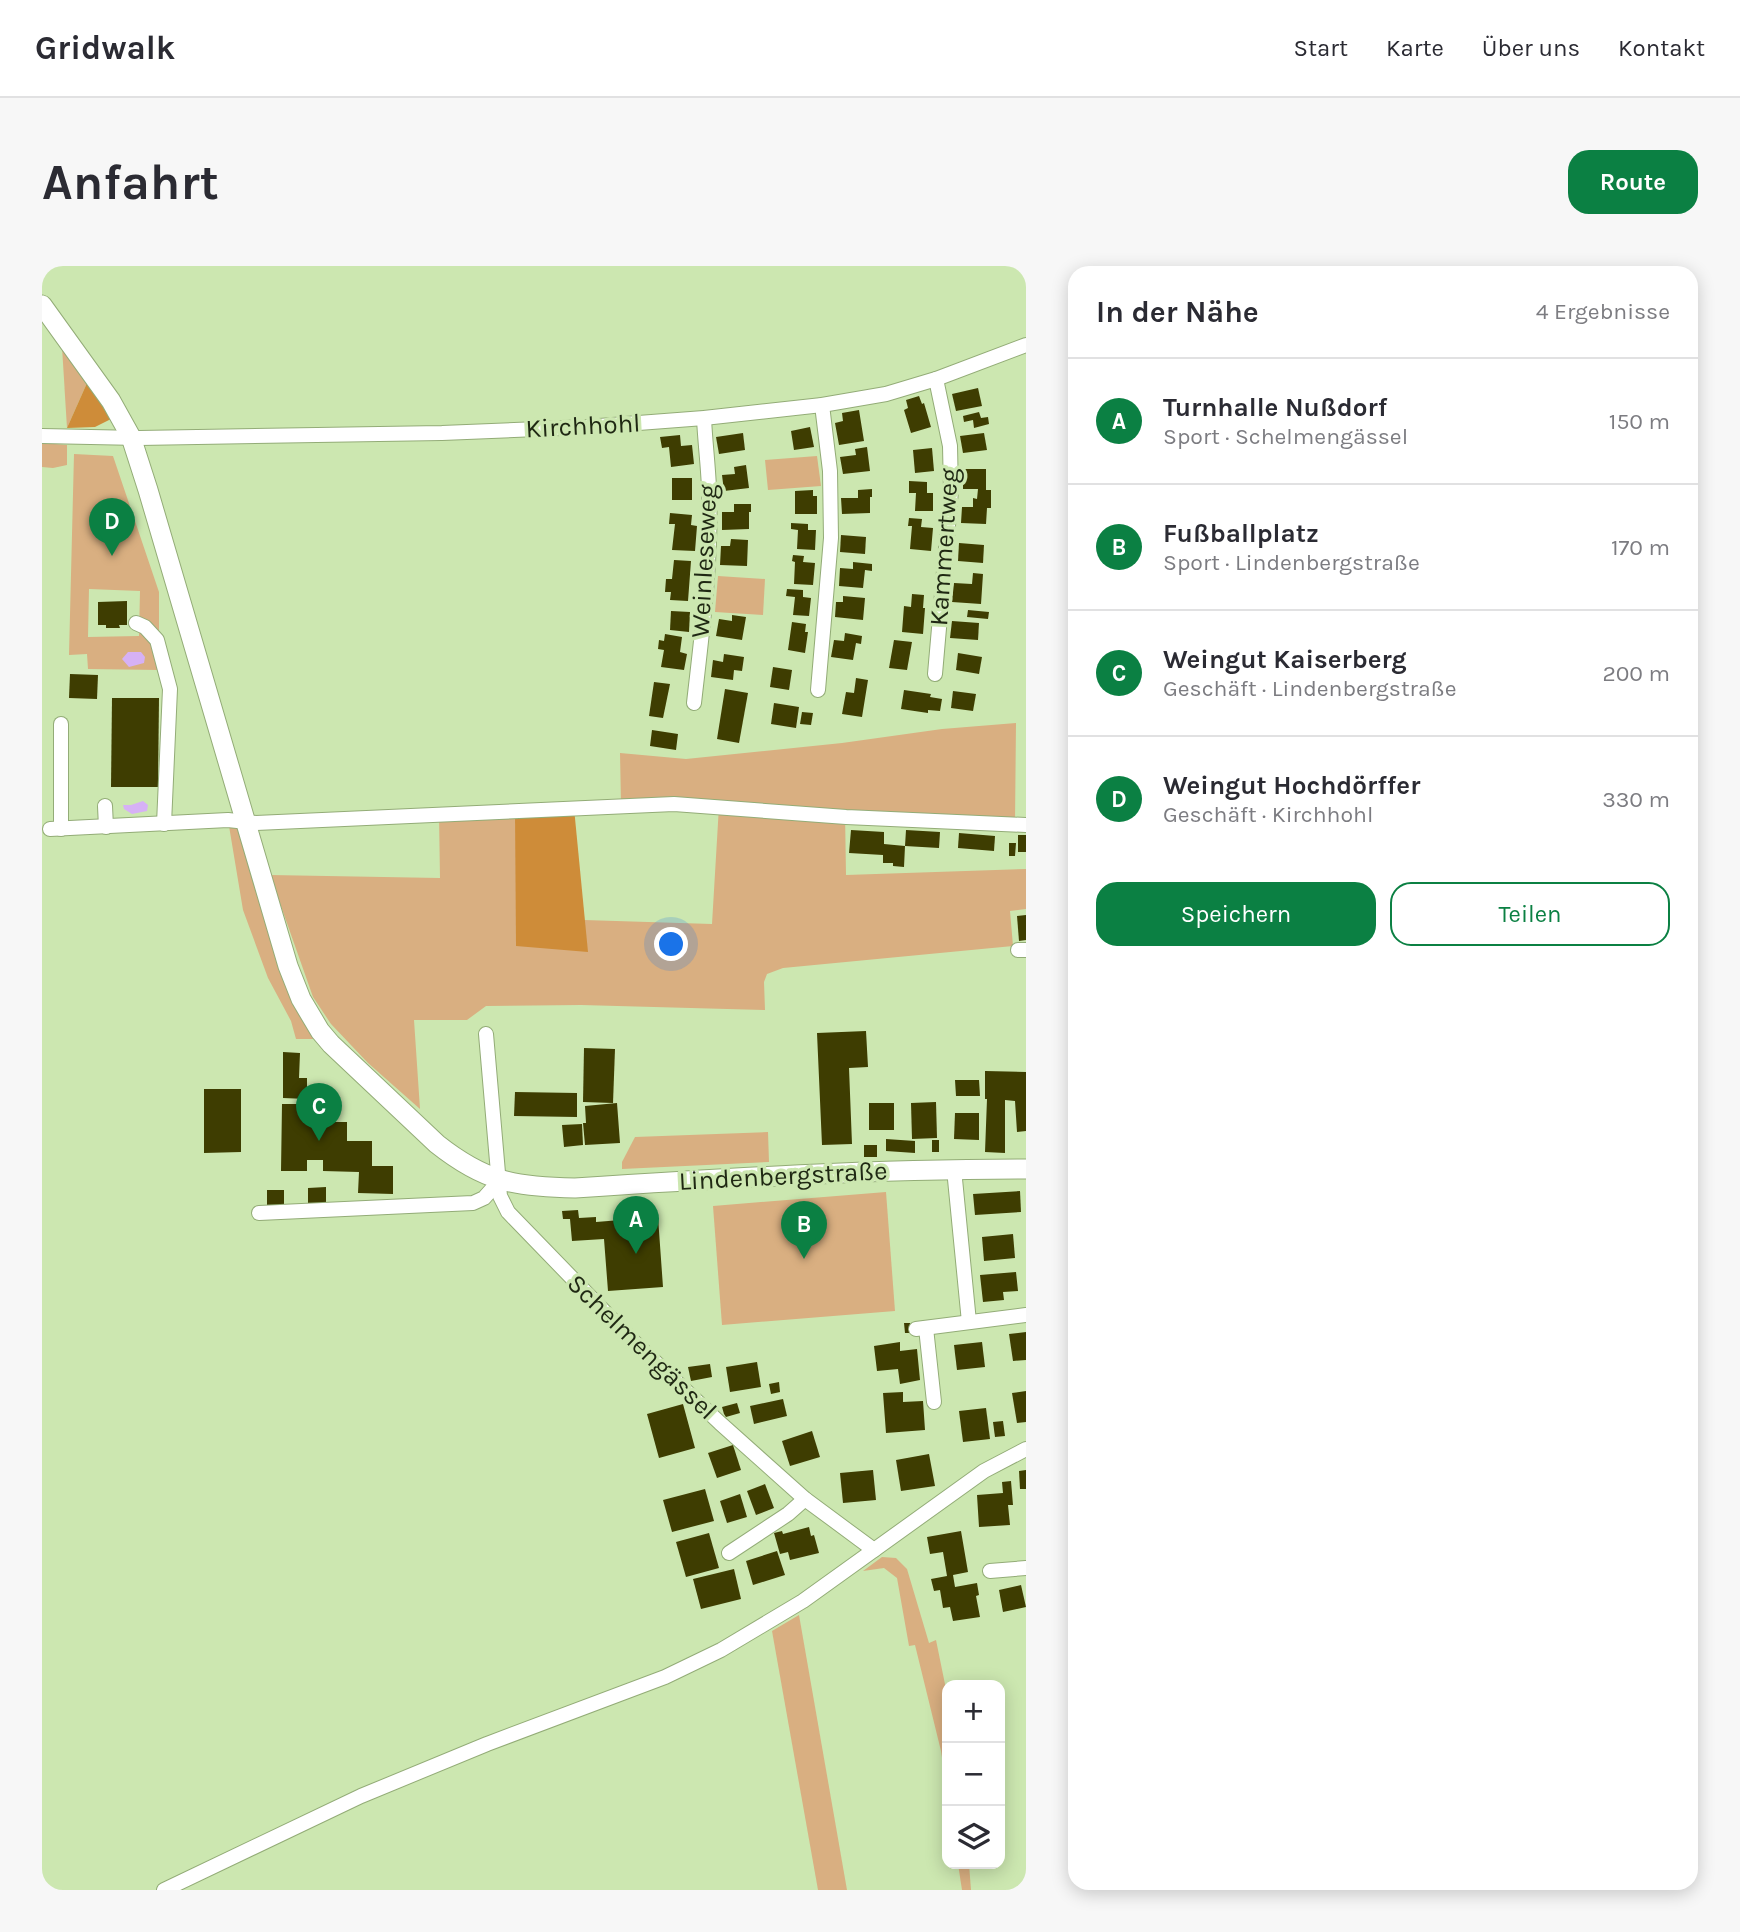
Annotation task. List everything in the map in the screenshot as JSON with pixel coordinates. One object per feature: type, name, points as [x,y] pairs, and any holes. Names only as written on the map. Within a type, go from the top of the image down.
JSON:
[{"type":"main road","name":"Lindenbergstraße","points":[[42,305],[111,401],[131,437],[277,933],[301,999],[320,1031],[437,1144],[470,1167],[500,1180],[535,1187],[575,1188],[860,1172],[1026,1168]]},
{"type":"street","name":"Kirchhohl","points":[[42,436],[442,433],[586,427],[704,418],[822,405],[886,394],[936,379],[1026,345]]},
{"type":"street","name":"Kammertweg","points":[[935,674],[951,491],[950,446],[936,379]]},
{"type":"street","points":[[818,690],[831,538],[830,471],[822,405]]},
{"type":"street","name":"Weinleseweg","points":[[694,703],[708,542],[709,489],[704,418]]},
{"type":"street","points":[[136,623],[145,627],[157,640],[170,689],[164,824]]},
{"type":"street","points":[[61,724],[56,829],[674,804],[846,817],[1026,825]]},
{"type":"street","points":[[105,806],[106,827]]},
{"type":"street","name":"Schelmengässel","points":[[486,1034],[500,1196],[503,1203],[525,1231],[631,1339],[720,1423],[806,1499],[874,1550]]},
{"type":"street","points":[[954,1169],[969,1322]]},
{"type":"street","points":[[259,1213],[473,1203],[484,1198],[500,1180]]},
{"type":"street","points":[[934,1402],[921,1329],[1026,1315]]},
{"type":"street","points":[[164,1890],[360,1796],[690,1666],[781,1615],[984,1471],[1026,1448]]},
{"type":"street","points":[[729,1553],[806,1499]]},
{"type":"street","points":[[990,1571],[1026,1568]]},
{"type":"shaded area","points":[[62,347],[87,383],[67,428]]},
{"type":"shaded area","points":[[87,383],[111,419],[95,427],[67,428]]},
{"type":"shaded area","points":[[42,443],[67,445],[67,465],[42,467]]},
{"type":"shaded area","points":[[74,454],[113,456],[159,592],[159,670],[88,669],[87,654],[69,655]],"holes":[[[89,589],[140,591],[139,636],[88,637]]]},
{"type":"shaded area","points":[[817,456],[821,486],[768,490],[765,460]]},
{"type":"shaded area","points":[[718,576],[765,579],[763,615],[715,612]]},
{"type":"shaded area","points":[[128,652],[141,652],[145,657],[144,663],[129,667],[122,659]]},
{"type":"shaded area","points":[[1016,723],[1015,822],[845,812],[846,875],[1026,869],[1026,909],[1010,911],[1013,946],[783,968],[767,974],[764,982],[765,1010],[581,1005],[486,1006],[467,1020],[414,1020],[420,1109],[368,1063],[331,1024],[313,997],[270,875],[440,878],[439,815],[515,811],[587,952],[584,920],[712,924],[719,806],[621,804],[620,753],[686,759]]},
{"type":"shaded area","points":[[143,801],[148,805],[147,811],[132,814],[124,809],[123,805]]},
{"type":"shaded area","points":[[574,808],[588,952],[516,946],[515,811]]},
{"type":"shaded area","points":[[228,820],[241,831],[317,1039],[296,1039],[291,1021],[268,978],[243,910]]},
{"type":"shaded area","points":[[768,1132],[769,1162],[622,1169],[622,1162],[635,1137]]},
{"type":"shaded area","points":[[886,1192],[895,1311],[722,1325],[713,1206]]},
{"type":"shaded area","points":[[882,1557],[896,1558],[907,1569],[929,1643],[936,1640],[944,1680],[942,1680],[942,1758],[915,1645],[909,1646],[897,1578],[884,1568],[863,1571]]},
{"type":"shaded area","points":[[799,1615],[847,1890],[818,1890],[772,1631]]},
{"type":"shaded area","points":[[959,1869],[969,1869],[971,1890],[962,1890]]},
{"type":"building","points":[[978,388],[982,406],[956,411],[952,394]]},
{"type":"building","points":[[919,396],[922,404],[924,403],[931,427],[911,433],[904,410],[908,408],[906,400]]},
{"type":"building","points":[[859,410],[864,441],[839,445],[835,423],[843,421],[842,413]]},
{"type":"building","points":[[979,412],[981,418],[988,417],[989,424],[974,428],[973,420],[964,422],[963,416]]},
{"type":"building","points":[[810,427],[814,447],[794,450],[791,431]]},
{"type":"building","points":[[743,433],[745,450],[719,454],[716,437]]},
{"type":"building","points":[[984,433],[987,450],[963,453],[960,436]]},
{"type":"building","points":[[680,435],[681,446],[692,445],[694,464],[671,467],[669,447],[662,448],[660,437]]},
{"type":"building","points":[[867,447],[870,471],[843,474],[840,457],[856,455],[855,449]]},
{"type":"building","points":[[932,448],[934,471],[915,473],[913,450]]},
{"type":"building","points":[[746,465],[749,488],[724,491],[722,475],[735,474],[734,467]]},
{"type":"building","points":[[963,469],[986,469],[986,490],[991,490],[991,508],[987,508],[986,524],[961,523],[962,507],[973,507],[973,498],[977,499],[978,489],[963,489]]},
{"type":"building","points":[[672,478],[692,478],[692,500],[672,500]]},
{"type":"building","points":[[909,481],[927,482],[927,493],[933,493],[933,511],[915,511],[916,493],[909,493]]},
{"type":"building","points":[[872,489],[870,513],[842,514],[841,498],[858,498],[858,490]]},
{"type":"building","points":[[813,490],[813,496],[817,496],[817,514],[795,514],[795,491]]},
{"type":"building","points":[[734,504],[751,504],[749,529],[722,530],[722,512],[734,512]]},
{"type":"building","points":[[670,513],[692,515],[691,525],[697,526],[695,551],[672,550],[675,524],[669,524]]},
{"type":"building","points":[[909,518],[922,519],[921,527],[933,528],[931,551],[910,549],[912,526],[908,526]]},
{"type":"building","points":[[791,523],[808,524],[808,530],[816,530],[815,550],[797,549],[798,530],[791,529]]},
{"type":"building","points":[[841,535],[866,537],[865,554],[840,552]]},
{"type":"building","points":[[731,539],[748,540],[747,566],[720,565],[721,546],[730,546]]},
{"type":"building","points":[[959,543],[984,545],[983,563],[958,561]]},
{"type":"building","points":[[793,555],[804,556],[803,562],[815,563],[813,585],[794,584]]},
{"type":"building","points":[[674,560],[691,561],[688,601],[670,600],[671,592],[665,592],[666,579],[672,579]]},
{"type":"building","points":[[853,562],[872,564],[872,571],[865,570],[863,588],[839,586],[840,568],[853,569]]},
{"type":"building","points":[[973,573],[983,574],[981,604],[952,602],[954,583],[972,584]]},
{"type":"building","points":[[787,589],[803,590],[803,597],[811,598],[809,616],[793,615],[795,597],[786,596]]},
{"type":"building","points":[[912,594],[924,595],[923,634],[902,632],[904,606],[911,607]]},
{"type":"building","points":[[843,596],[865,598],[863,620],[835,617],[836,602],[843,602]]},
{"type":"building","points":[[127,601],[127,625],[106,628],[106,625],[98,625],[98,602]]},
{"type":"building","points":[[968,610],[989,612],[988,619],[967,617]]},
{"type":"building","points":[[671,611],[690,612],[689,632],[670,630]]},
{"type":"building","points":[[732,615],[746,617],[742,640],[716,636],[719,619],[732,621]]},
{"type":"building","points":[[952,621],[979,623],[978,640],[950,638]]},
{"type":"building","points":[[792,622],[806,624],[805,632],[808,632],[805,653],[788,650]]},
{"type":"building","points":[[845,633],[862,636],[861,644],[856,643],[853,660],[831,657],[834,640],[844,641]]},
{"type":"building","points":[[665,634],[682,637],[680,652],[687,654],[684,670],[661,667],[664,650],[658,649],[659,640],[664,641]]},
{"type":"building","points":[[894,640],[912,642],[907,670],[889,668]]},
{"type":"building","points":[[958,653],[982,657],[979,674],[956,670]]},
{"type":"building","points":[[724,654],[744,657],[742,671],[734,670],[733,680],[711,677],[713,660],[723,662]]},
{"type":"building","points":[[773,667],[792,670],[789,690],[770,687]]},
{"type":"building","points":[[70,674],[98,675],[97,699],[69,698]]},
{"type":"building","points":[[856,678],[868,680],[862,717],[842,714],[846,692],[854,693]]},
{"type":"building","points":[[654,682],[670,684],[663,718],[649,716]]},
{"type":"building","points":[[725,689],[748,693],[739,743],[717,739]]},
{"type":"building","points":[[904,690],[931,694],[930,697],[942,699],[940,711],[928,710],[928,713],[901,709]]},
{"type":"building","points":[[953,691],[976,694],[973,711],[951,708]]},
{"type":"building","points":[[112,698],[159,698],[158,787],[111,787]]},
{"type":"building","points":[[774,703],[799,707],[796,728],[771,724]]},
{"type":"building","points":[[802,712],[813,713],[811,725],[800,724]]},
{"type":"building","points":[[652,730],[678,734],[676,750],[650,746]]},
{"type":"building","points":[[851,830],[884,832],[884,844],[905,846],[904,867],[883,863],[883,855],[849,853]]},
{"type":"building","points":[[906,830],[940,832],[939,848],[905,846]]},
{"type":"building","points":[[959,833],[995,836],[994,851],[958,848]]},
{"type":"building","points":[[1018,835],[1026,835],[1026,852],[1018,852]]},
{"type":"building","points":[[1009,843],[1016,843],[1015,856],[1009,856]]},
{"type":"building","points":[[1026,915],[1026,940],[1019,941],[1017,916]]},
{"type":"building","points":[[866,1031],[868,1067],[849,1068],[852,1144],[822,1145],[817,1033]]},
{"type":"building","points":[[584,1048],[615,1049],[613,1103],[583,1102]]},
{"type":"building","points":[[283,1052],[300,1053],[299,1078],[307,1078],[307,1099],[283,1098]]},
{"type":"building","points":[[985,1071],[1026,1072],[1026,1131],[1017,1132],[1015,1101],[1005,1100],[1005,1153],[985,1152]]},
{"type":"building","points":[[955,1080],[979,1080],[980,1096],[956,1096]]},
{"type":"building","points":[[204,1089],[241,1089],[241,1152],[204,1153]]},
{"type":"building","points":[[515,1092],[577,1093],[577,1117],[514,1116]]},
{"type":"building","points":[[936,1102],[937,1138],[912,1139],[911,1103]]},
{"type":"building","points":[[617,1103],[620,1143],[585,1145],[585,1106]]},
{"type":"building","points":[[869,1103],[894,1103],[894,1130],[869,1130]]},
{"type":"building","points":[[282,1104],[329,1104],[329,1122],[347,1122],[347,1141],[372,1141],[372,1166],[393,1166],[393,1194],[358,1193],[359,1172],[323,1171],[323,1160],[307,1160],[307,1171],[281,1171]]},
{"type":"building","points":[[955,1113],[979,1113],[979,1140],[954,1139]]},
{"type":"building","points":[[582,1124],[583,1145],[564,1147],[562,1125]]},
{"type":"building","points":[[886,1139],[915,1141],[915,1153],[886,1151]]},
{"type":"building","points":[[932,1140],[939,1140],[939,1152],[932,1152]]},
{"type":"building","points":[[864,1145],[877,1145],[877,1157],[864,1157]]},
{"type":"building","points":[[326,1187],[326,1204],[308,1204],[308,1188]]},
{"type":"building","points":[[267,1190],[284,1190],[284,1206],[267,1206]]},
{"type":"building","points":[[1020,1191],[1021,1212],[975,1215],[973,1194]]},
{"type":"building","points":[[578,1210],[579,1218],[596,1217],[596,1222],[658,1217],[663,1287],[608,1291],[604,1239],[572,1241],[570,1219],[563,1219],[562,1211]]},
{"type":"building","points":[[1013,1234],[1015,1258],[984,1261],[982,1237]]},
{"type":"building","points":[[1016,1272],[1018,1291],[1003,1292],[1004,1300],[983,1302],[980,1275]]},
{"type":"building","points":[[904,1323],[910,1323],[912,1333],[905,1333]]},
{"type":"building","points":[[1026,1332],[1026,1360],[1013,1361],[1009,1334]]},
{"type":"building","points":[[900,1342],[900,1351],[917,1349],[920,1380],[900,1384],[898,1369],[877,1371],[874,1346]]},
{"type":"building","points":[[982,1342],[985,1367],[957,1370],[954,1345]]},
{"type":"building","points":[[757,1362],[761,1387],[730,1392],[726,1367]]},
{"type":"building","points":[[710,1364],[712,1377],[691,1381],[688,1367]]},
{"type":"building","points":[[779,1382],[780,1392],[771,1394],[769,1384]]},
{"type":"building","points":[[1026,1391],[1026,1422],[1017,1423],[1012,1393]]},
{"type":"building","points":[[903,1392],[903,1402],[923,1401],[925,1430],[886,1433],[883,1393]]},
{"type":"building","points":[[783,1399],[787,1416],[754,1424],[750,1406]]},
{"type":"building","points":[[737,1403],[740,1413],[726,1417],[722,1407]]},
{"type":"building","points":[[683,1404],[695,1448],[659,1458],[647,1414]]},
{"type":"building","points":[[986,1408],[990,1439],[963,1442],[959,1411]]},
{"type":"building","points":[[1003,1421],[1005,1436],[995,1437],[993,1422]]},
{"type":"building","points":[[812,1431],[820,1457],[790,1466],[782,1441]]},
{"type":"building","points":[[733,1445],[741,1470],[717,1478],[708,1453]]},
{"type":"building","points":[[929,1454],[935,1486],[901,1491],[896,1460]]},
{"type":"building","points":[[873,1470],[876,1500],[843,1503],[840,1473]]},
{"type":"building","points":[[1026,1470],[1026,1489],[1020,1489],[1019,1471]]},
{"type":"building","points":[[1011,1481],[1013,1505],[1008,1505],[1010,1525],[979,1527],[977,1495],[1003,1493],[1002,1482]]},
{"type":"building","points":[[765,1484],[774,1508],[756,1515],[747,1491]]},
{"type":"building","points":[[705,1489],[714,1521],[672,1532],[663,1500]]},
{"type":"building","points":[[740,1494],[747,1517],[727,1523],[720,1501]]},
{"type":"building","points":[[809,1527],[819,1553],[790,1560],[788,1552],[780,1554],[774,1533],[782,1531],[783,1534]]},
{"type":"building","points":[[961,1531],[968,1572],[953,1575],[955,1587],[977,1583],[979,1595],[976,1596],[980,1617],[953,1621],[950,1607],[943,1608],[940,1590],[934,1591],[931,1579],[947,1576],[943,1552],[930,1554],[927,1537]]},
{"type":"building","points":[[709,1533],[719,1568],[686,1577],[676,1542]]},
{"type":"building","points":[[777,1551],[785,1575],[753,1585],[746,1561]]},
{"type":"building","points":[[734,1569],[741,1599],[701,1609],[693,1579]]},
{"type":"building","points":[[1021,1585],[1026,1607],[1003,1612],[999,1590]]},
{"type":"place","name":"Weingut Hochdörffer","points":[[112,556]]},
{"type":"place","name":"Weingut Kaiserberg","points":[[319,1141]]},
{"type":"place","name":"Turnhalle Nußdorf","points":[[636,1254]]},
{"type":"place","name":"Fußballplatz","points":[[804,1259]]}]
